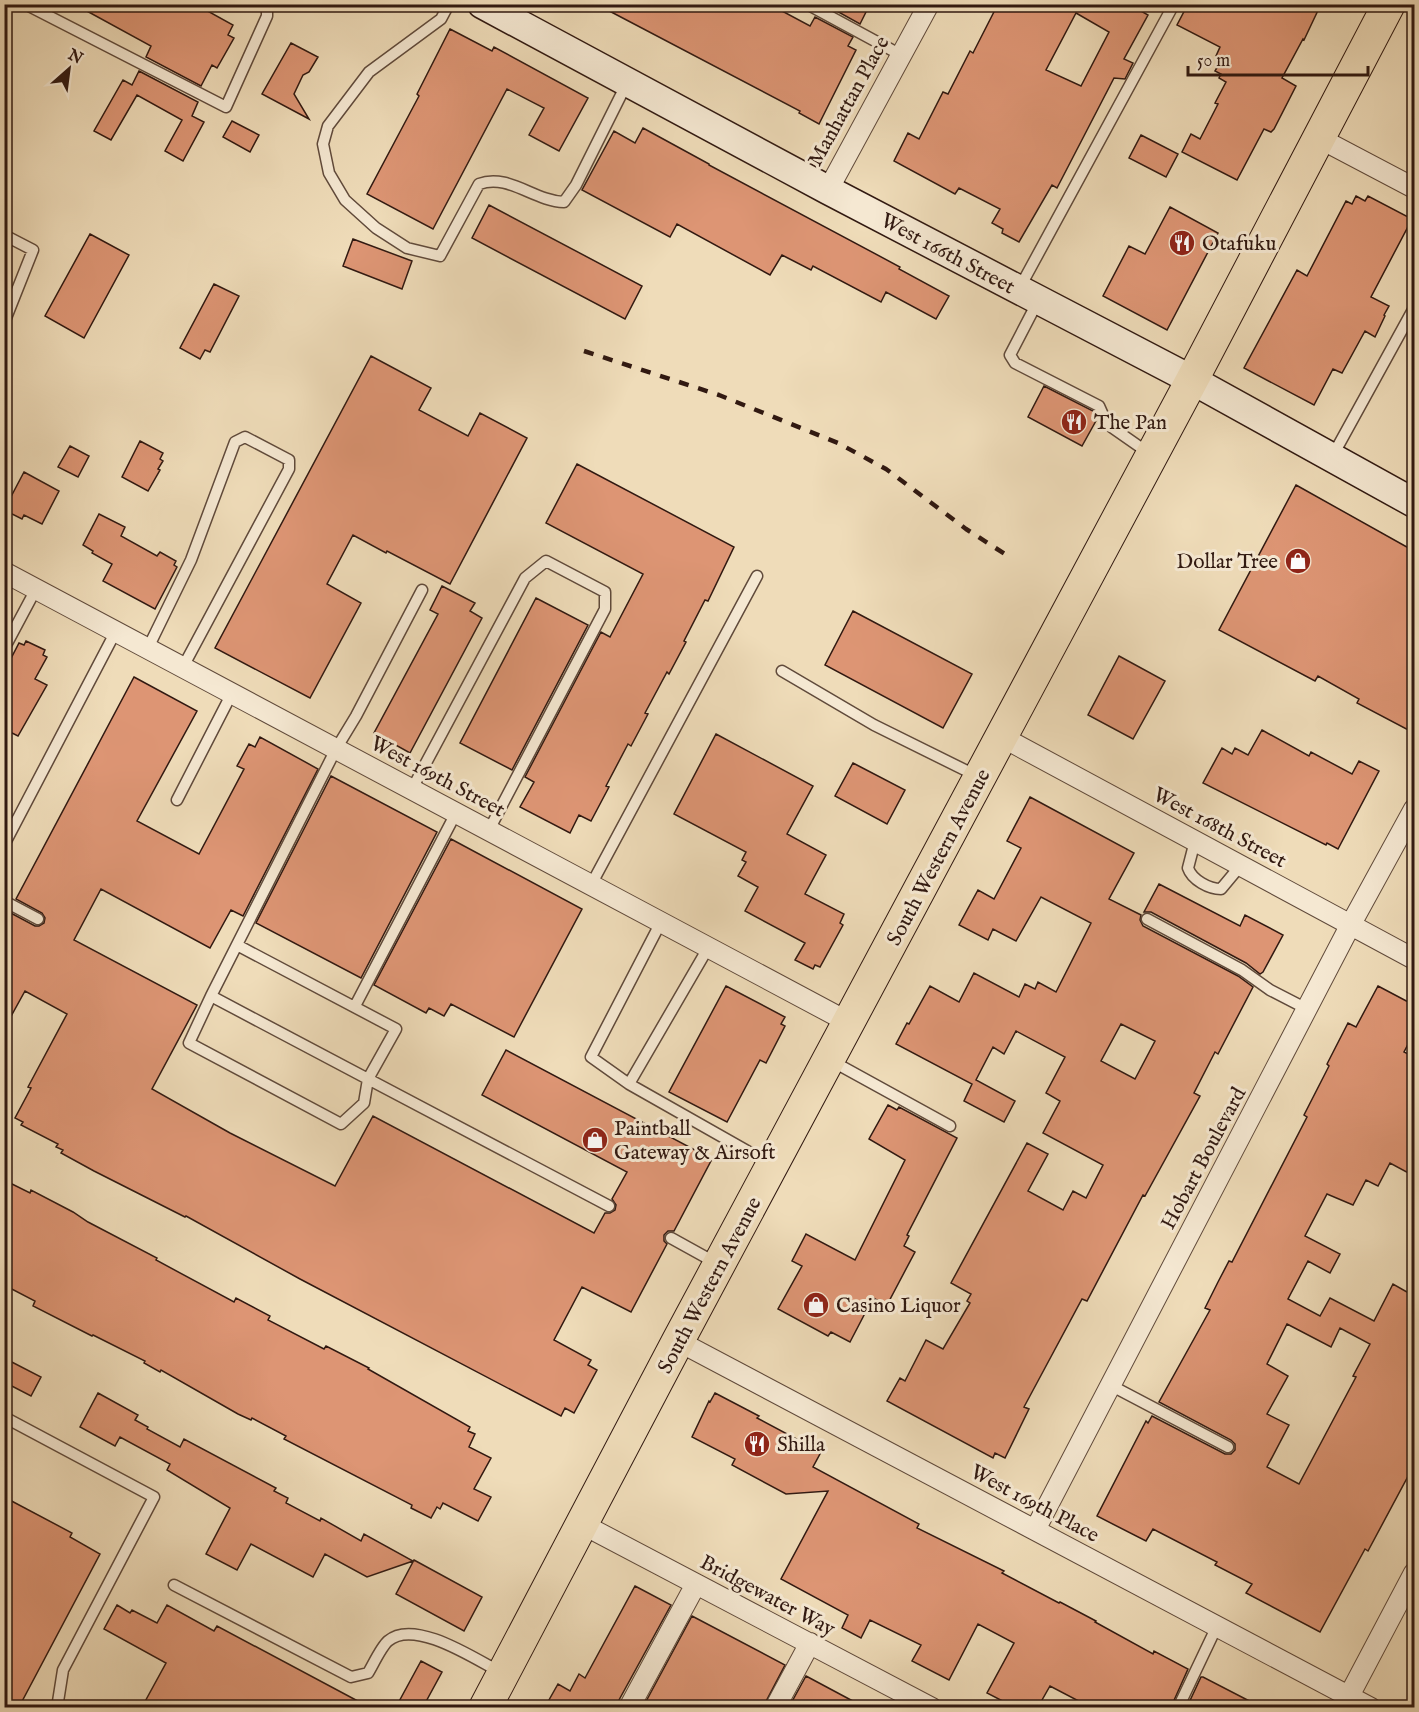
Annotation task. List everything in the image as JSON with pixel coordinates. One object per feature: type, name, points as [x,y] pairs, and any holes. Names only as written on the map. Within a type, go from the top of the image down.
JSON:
[{"type":"main road","name":"South Western Avenue","points":[[485,1707],[1192,380],[1389,4]]},
{"type":"street","name":"West 166th Street","points":[[482,4],[828,190],[1192,380],[1414,503]]},
{"type":"street","name":"Manhattan Place","points":[[828,190],[929,4]]},
{"type":"street","points":[[1319,138],[1414,188]]},
{"type":"street","name":"West 169th Street","points":[[4,572],[850,1023]]},
{"type":"street","name":"West 168th Street","points":[[1002,737],[1414,959]]},
{"type":"street","name":"Hobart Boulevard","points":[[1035,1530],[1351,924],[1414,809]]},
{"type":"street","name":"West 169th Place","points":[[678,1341],[1371,1707]]},
{"type":"street","name":"Bridgewater Way","points":[[582,1524],[923,1705]]},
{"type":"street","points":[[1349,1696],[1414,1573]]},
{"type":"street","points":[[630,1706],[696,1584]]},
{"type":"street","points":[[775,1707],[810,1643]]},
{"type":"lane","points":[[25,4],[226,107],[267,16],[267,4]]},
{"type":"lane","points":[[449,4],[441,20],[369,72],[328,126],[323,144],[329,174],[345,200],[376,228],[407,248],[440,256],[479,184],[490,180],[508,184],[553,202],[564,202],[576,185],[627,82]]},
{"type":"lane","points":[[807,4],[901,55]]},
{"type":"lane","points":[[1151,455],[1107,424],[1099,406],[1015,363],[1010,355],[1028,295],[1174,4]]},
{"type":"lane","points":[[4,235],[33,250],[4,323]]},
{"type":"lane","points":[[1332,458],[1414,308]]},
{"type":"lane","points":[[148,648],[191,560],[236,442],[245,437],[289,460],[289,469],[183,667]]},
{"type":"lane","points":[[412,789],[525,578],[546,561],[605,592],[605,609],[489,830]]},
{"type":"lane","points":[[591,885],[757,576]]},
{"type":"lane","points":[[4,649],[36,589]]},
{"type":"lane","points":[[237,945],[396,1029],[368,1078],[364,1103],[341,1124],[189,1043],[211,996],[336,749],[356,716],[422,590]]},
{"type":"lane","points":[[4,845],[116,631]]},
{"type":"lane","points":[[782,671],[874,725],[980,778]]},
{"type":"lane","points":[[177,800],[232,693]]},
{"type":"lane","points":[[354,1006],[456,813]]},
{"type":"lane","points":[[1195,841],[1188,868],[1194,878],[1215,889],[1221,890],[1241,865]]},
{"type":"lane","points":[[4,901],[38,919]]},
{"type":"lane","points":[[1147,919],[1252,976],[1270,990],[1308,1009]]},
{"type":"lane","points":[[661,922],[591,1057],[628,1084],[773,1165]]},
{"type":"lane","points":[[628,1084],[708,948]]},
{"type":"lane","points":[[211,996],[609,1206]]},
{"type":"lane","points":[[829,1060],[950,1126]]},
{"type":"lane","points":[[670,1238],[720,1265]]},
{"type":"lane","points":[[1112,1386],[1228,1447]]},
{"type":"lane","points":[[4,1417],[154,1497],[63,1670],[57,1707]]},
{"type":"lane","points":[[174,1585],[351,1677],[368,1673],[388,1641],[404,1634],[432,1638],[503,1673]]},
{"type":"lane","points":[[1178,1707],[1217,1626]]},
{"type":"building","points":[[74,4],[195,4],[233,25],[228,35],[234,38],[217,68],[212,65],[201,86],[146,57],[151,46]]},
{"type":"building","points":[[596,4],[769,4],[810,26],[815,17],[853,37],[848,46],[856,50],[819,124],[799,113],[800,111]]},
{"type":"building","points":[[824,4],[870,4],[860,24]]},
{"type":"building","points":[[998,4],[1129,4],[1148,15],[1124,59],[1133,63],[1125,79],[1114,78],[1057,188],[1052,185],[1019,242],[1002,233],[1003,229],[992,223],[1000,209],[959,188],[955,194],[894,161],[908,133],[919,139],[943,92],[948,94],[970,51],[973,53]],"holes":[[[1076,13],[1109,32],[1081,86],[1046,70]]]},
{"type":"building","points":[[1188,4],[1321,4],[1282,78],[1296,86],[1274,129],[1271,132],[1264,129],[1237,180],[1182,152],[1191,134],[1200,139],[1218,104],[1215,103],[1226,82],[1219,78],[1221,74],[1215,71],[1222,59],[1216,56],[1220,47],[1177,25]]},
{"type":"building","points":[[450,29],[492,51],[494,47],[588,98],[559,151],[529,135],[544,108],[507,89],[433,229],[367,194],[419,96],[417,94]]},
{"type":"building","points":[[291,43],[318,57],[309,72],[303,75],[294,94],[309,119],[262,94]]},
{"type":"building","points":[[139,71],[198,102],[192,116],[204,122],[183,161],[165,151],[182,120],[137,95],[111,140],[94,131],[123,80],[132,85]]},
{"type":"building","points":[[232,121],[259,135],[250,152],[223,137]]},
{"type":"building","points":[[643,128],[900,267],[899,269],[949,296],[936,319],[886,292],[881,302],[813,266],[811,270],[782,255],[770,275],[677,224],[670,237],[582,190],[614,131],[635,143]]},
{"type":"building","points":[[1141,135],[1178,154],[1166,177],[1129,158]]},
{"type":"building","points":[[1356,196],[1365,201],[1368,196],[1412,219],[1371,297],[1389,306],[1375,337],[1365,331],[1342,373],[1333,369],[1314,405],[1244,368],[1297,270],[1307,276],[1346,201],[1352,204]]},
{"type":"building","points":[[489,205],[642,286],[625,319],[472,238]]},
{"type":"building","points":[[1170,207],[1218,233],[1167,330],[1103,296],[1129,246],[1145,254]]},
{"type":"building","points":[[90,234],[129,255],[84,338],[45,316]]},
{"type":"building","points":[[353,239],[412,261],[402,289],[343,266]]},
{"type":"building","points":[[214,284],[239,296],[210,352],[205,350],[200,359],[180,348]]},
{"type":"building","points":[[371,356],[431,388],[419,410],[468,436],[480,413],[527,438],[450,584],[353,535],[327,584],[361,603],[310,698],[215,648]]},
{"type":"building","points":[[1044,386],[1093,411],[1097,419],[1082,446],[1028,417]]},
{"type":"building","points":[[140,441],[163,453],[160,459],[163,461],[158,469],[160,470],[148,491],[122,477]]},
{"type":"building","points":[[70,446],[89,456],[78,477],[58,467]]},
{"type":"building","points":[[577,464],[734,547],[669,674],[667,672],[645,713],[648,714],[631,746],[628,744],[606,786],[609,787],[591,821],[579,815],[570,833],[520,807],[534,782],[525,777],[601,632],[610,637],[643,574],[546,523]]},
{"type":"building","points":[[24,472],[59,491],[42,524],[24,515],[22,519],[4,510]]},
{"type":"building","points":[[1296,485],[1414,551],[1414,733],[1357,703],[1359,699],[1318,676],[1315,681],[1219,630]]},
{"type":"building","points":[[99,514],[125,527],[121,536],[157,556],[160,552],[176,561],[174,565],[177,567],[155,609],[103,581],[112,564],[83,545]]},
{"type":"building","points":[[442,586],[475,603],[470,611],[482,618],[410,753],[374,733],[438,614],[430,610]]},
{"type":"building","points":[[536,598],[588,625],[512,770],[460,743]]},
{"type":"building","points":[[853,611],[972,674],[943,728],[825,665]]},
{"type":"building","points":[[26,641],[45,650],[43,655],[47,657],[35,679],[47,685],[18,736],[4,729],[4,672],[19,643],[24,645]]},
{"type":"building","points":[[1119,656],[1165,681],[1133,739],[1088,715]]},
{"type":"building","points":[[134,677],[197,711],[137,821],[199,854],[244,769],[237,766],[249,744],[255,747],[260,737],[318,769],[243,916],[231,910],[210,948],[101,889],[74,940],[197,1005],[152,1089],[230,1133],[335,1186],[373,1116],[594,1233],[605,1213],[615,1210],[616,1205],[612,1199],[627,1172],[482,1095],[506,1050],[712,1159],[674,1231],[668,1231],[664,1235],[664,1241],[667,1244],[631,1312],[582,1287],[554,1340],[591,1360],[588,1365],[597,1370],[574,1413],[565,1408],[561,1416],[300,1279],[186,1216],[94,1171],[61,1153],[63,1150],[56,1147],[58,1144],[21,1125],[23,1122],[15,1118],[31,1088],[28,1087],[67,1014],[25,991],[4,1029],[4,920],[9,912],[35,926],[44,923],[45,918],[42,913],[16,899]]},
{"type":"building","points":[[1262,730],[1309,756],[1311,752],[1352,774],[1359,761],[1379,771],[1338,849],[1203,783],[1222,748],[1232,754],[1235,748],[1248,755]]},
{"type":"building","points":[[716,734],[813,786],[787,834],[826,855],[805,894],[844,914],[840,923],[843,925],[820,967],[815,965],[813,969],[795,960],[805,943],[745,911],[758,887],[738,876],[746,862],[742,860],[746,852],[674,814]]},
{"type":"building","points":[[853,763],[905,790],[887,824],[835,796]]},
{"type":"building","points":[[331,776],[437,832],[361,978],[256,923]]},
{"type":"building","points":[[1030,797],[1134,853],[1109,899],[1141,915],[1140,920],[1143,926],[1238,976],[1253,987],[1218,1054],[1215,1052],[1194,1093],[1200,1096],[1145,1196],[1143,1195],[1087,1301],[1082,1299],[1024,1407],[1029,1409],[1005,1458],[995,1453],[993,1458],[887,1401],[900,1378],[905,1381],[926,1340],[943,1349],[970,1303],[967,1301],[971,1294],[951,1283],[1027,1143],[1048,1154],[1028,1191],[1063,1210],[1073,1191],[1086,1198],[1103,1165],[1043,1133],[1060,1101],[1046,1093],[1065,1057],[1016,1031],[1004,1054],[993,1047],[976,1080],[1015,1101],[1004,1122],[964,1101],[972,1084],[896,1044],[930,986],[959,1002],[974,973],[1019,997],[1025,984],[1035,989],[1038,982],[1056,992],[1091,923],[1041,897],[1016,941],[993,929],[988,940],[959,925],[978,890],[994,899],[1021,848],[1007,841]],"holes":[[[1121,1024],[1155,1041],[1135,1079],[1101,1061]]]},
{"type":"building","points":[[451,839],[582,909],[514,1037],[451,1004],[444,1016],[429,1008],[426,1013],[374,985]]},
{"type":"building","points":[[1159,884],[1240,926],[1245,915],[1283,935],[1263,972],[1260,974],[1246,963],[1151,912],[1144,912]]},
{"type":"building","points":[[726,986],[785,1017],[781,1024],[785,1026],[766,1063],[760,1060],[727,1122],[669,1092]]},
{"type":"building","points":[[1378,986],[1414,1005],[1414,1033],[1404,1052],[1414,1057],[1414,1176],[1390,1163],[1378,1186],[1366,1180],[1353,1205],[1327,1194],[1305,1236],[1340,1254],[1330,1273],[1308,1261],[1288,1299],[1320,1316],[1330,1298],[1374,1321],[1393,1284],[1414,1296],[1414,1453],[1409,1462],[1414,1465],[1368,1551],[1365,1549],[1320,1632],[1246,1593],[1252,1584],[1215,1565],[1217,1562],[1153,1529],[1146,1541],[1097,1516],[1146,1421],[1148,1423],[1152,1416],[1225,1454],[1231,1454],[1235,1450],[1235,1444],[1231,1440],[1159,1402],[1210,1310],[1205,1308],[1218,1282],[1229,1261],[1232,1262],[1307,1117],[1304,1115],[1348,1023],[1356,1027]],"holes":[[[1287,1324],[1331,1347],[1340,1328],[1370,1344],[1353,1376],[1356,1377],[1299,1484],[1267,1467],[1289,1425],[1267,1414],[1288,1376],[1267,1364]]]},
{"type":"building","points":[[888,1105],[897,1110],[899,1107],[957,1138],[907,1235],[909,1236],[904,1246],[915,1252],[887,1305],[873,1298],[850,1342],[831,1332],[828,1336],[778,1309],[802,1266],[792,1261],[806,1234],[855,1260],[905,1160],[869,1139]]},
{"type":"building","points":[[10,1183],[30,1193],[31,1190],[73,1212],[234,1302],[236,1298],[270,1316],[268,1320],[324,1349],[326,1346],[369,1368],[470,1427],[468,1431],[475,1434],[469,1447],[491,1458],[474,1489],[491,1497],[478,1521],[443,1503],[440,1509],[437,1507],[431,1518],[411,1508],[412,1505],[284,1439],[286,1436],[252,1418],[251,1420],[238,1414],[161,1370],[160,1372],[144,1363],[145,1361],[33,1306],[35,1301],[4,1285],[4,1194]]},
{"type":"building","points":[[4,1358],[41,1377],[31,1396],[4,1382]]},
{"type":"building","points":[[98,1393],[138,1415],[135,1420],[180,1447],[184,1439],[276,1488],[274,1491],[288,1498],[286,1503],[320,1521],[321,1518],[361,1541],[364,1534],[413,1561],[367,1577],[325,1554],[313,1577],[251,1544],[237,1570],[206,1554],[230,1508],[167,1470],[170,1464],[120,1437],[115,1446],[80,1427]]},
{"type":"building","points":[[715,1393],[821,1452],[813,1467],[919,1524],[917,1528],[1004,1571],[1002,1573],[1096,1621],[1153,1654],[1154,1651],[1188,1669],[1171,1707],[1090,1707],[1050,1686],[1038,1707],[1014,1707],[987,1693],[1014,1643],[978,1624],[949,1680],[912,1661],[921,1645],[870,1620],[861,1638],[842,1628],[848,1615],[781,1579],[828,1491],[786,1494],[732,1465],[735,1459],[692,1437]]},
{"type":"building","points":[[4,1497],[72,1533],[70,1537],[100,1554],[19,1707],[4,1707]]},
{"type":"building","points":[[414,1560],[482,1597],[464,1631],[396,1594]]},
{"type":"building","points":[[635,1586],[671,1605],[619,1700],[618,1707],[545,1707],[558,1684],[570,1691],[579,1674],[585,1678]]},
{"type":"building","points":[[117,1605],[130,1613],[132,1610],[157,1623],[167,1605],[214,1631],[217,1626],[369,1707],[142,1707],[166,1663],[104,1629]]},
{"type":"building","points":[[692,1616],[785,1665],[763,1707],[643,1707]]},
{"type":"building","points":[[421,1661],[442,1672],[423,1707],[396,1707]]},
{"type":"building","points":[[806,1676],[864,1707],[789,1707]]},
{"type":"building","points":[[1203,1677],[1261,1707],[1187,1707]]},
{"type":"railway","points":[[584,351],[719,395],[838,443],[886,469],[966,529],[1008,556]]},
{"type":"place","name":"Otafuku","points":[[1182,243]]},
{"type":"place","name":"The Pan","points":[[1074,422]]},
{"type":"place","name":"Dollar Tree","points":[[1298,561]]},
{"type":"place","name":"Paintball Gateway & Airsoft","points":[[595,1140]]},
{"type":"place","name":"Casino Liquor","points":[[816,1305]]},
{"type":"place","name":"Shilla","points":[[757,1444]]}]
